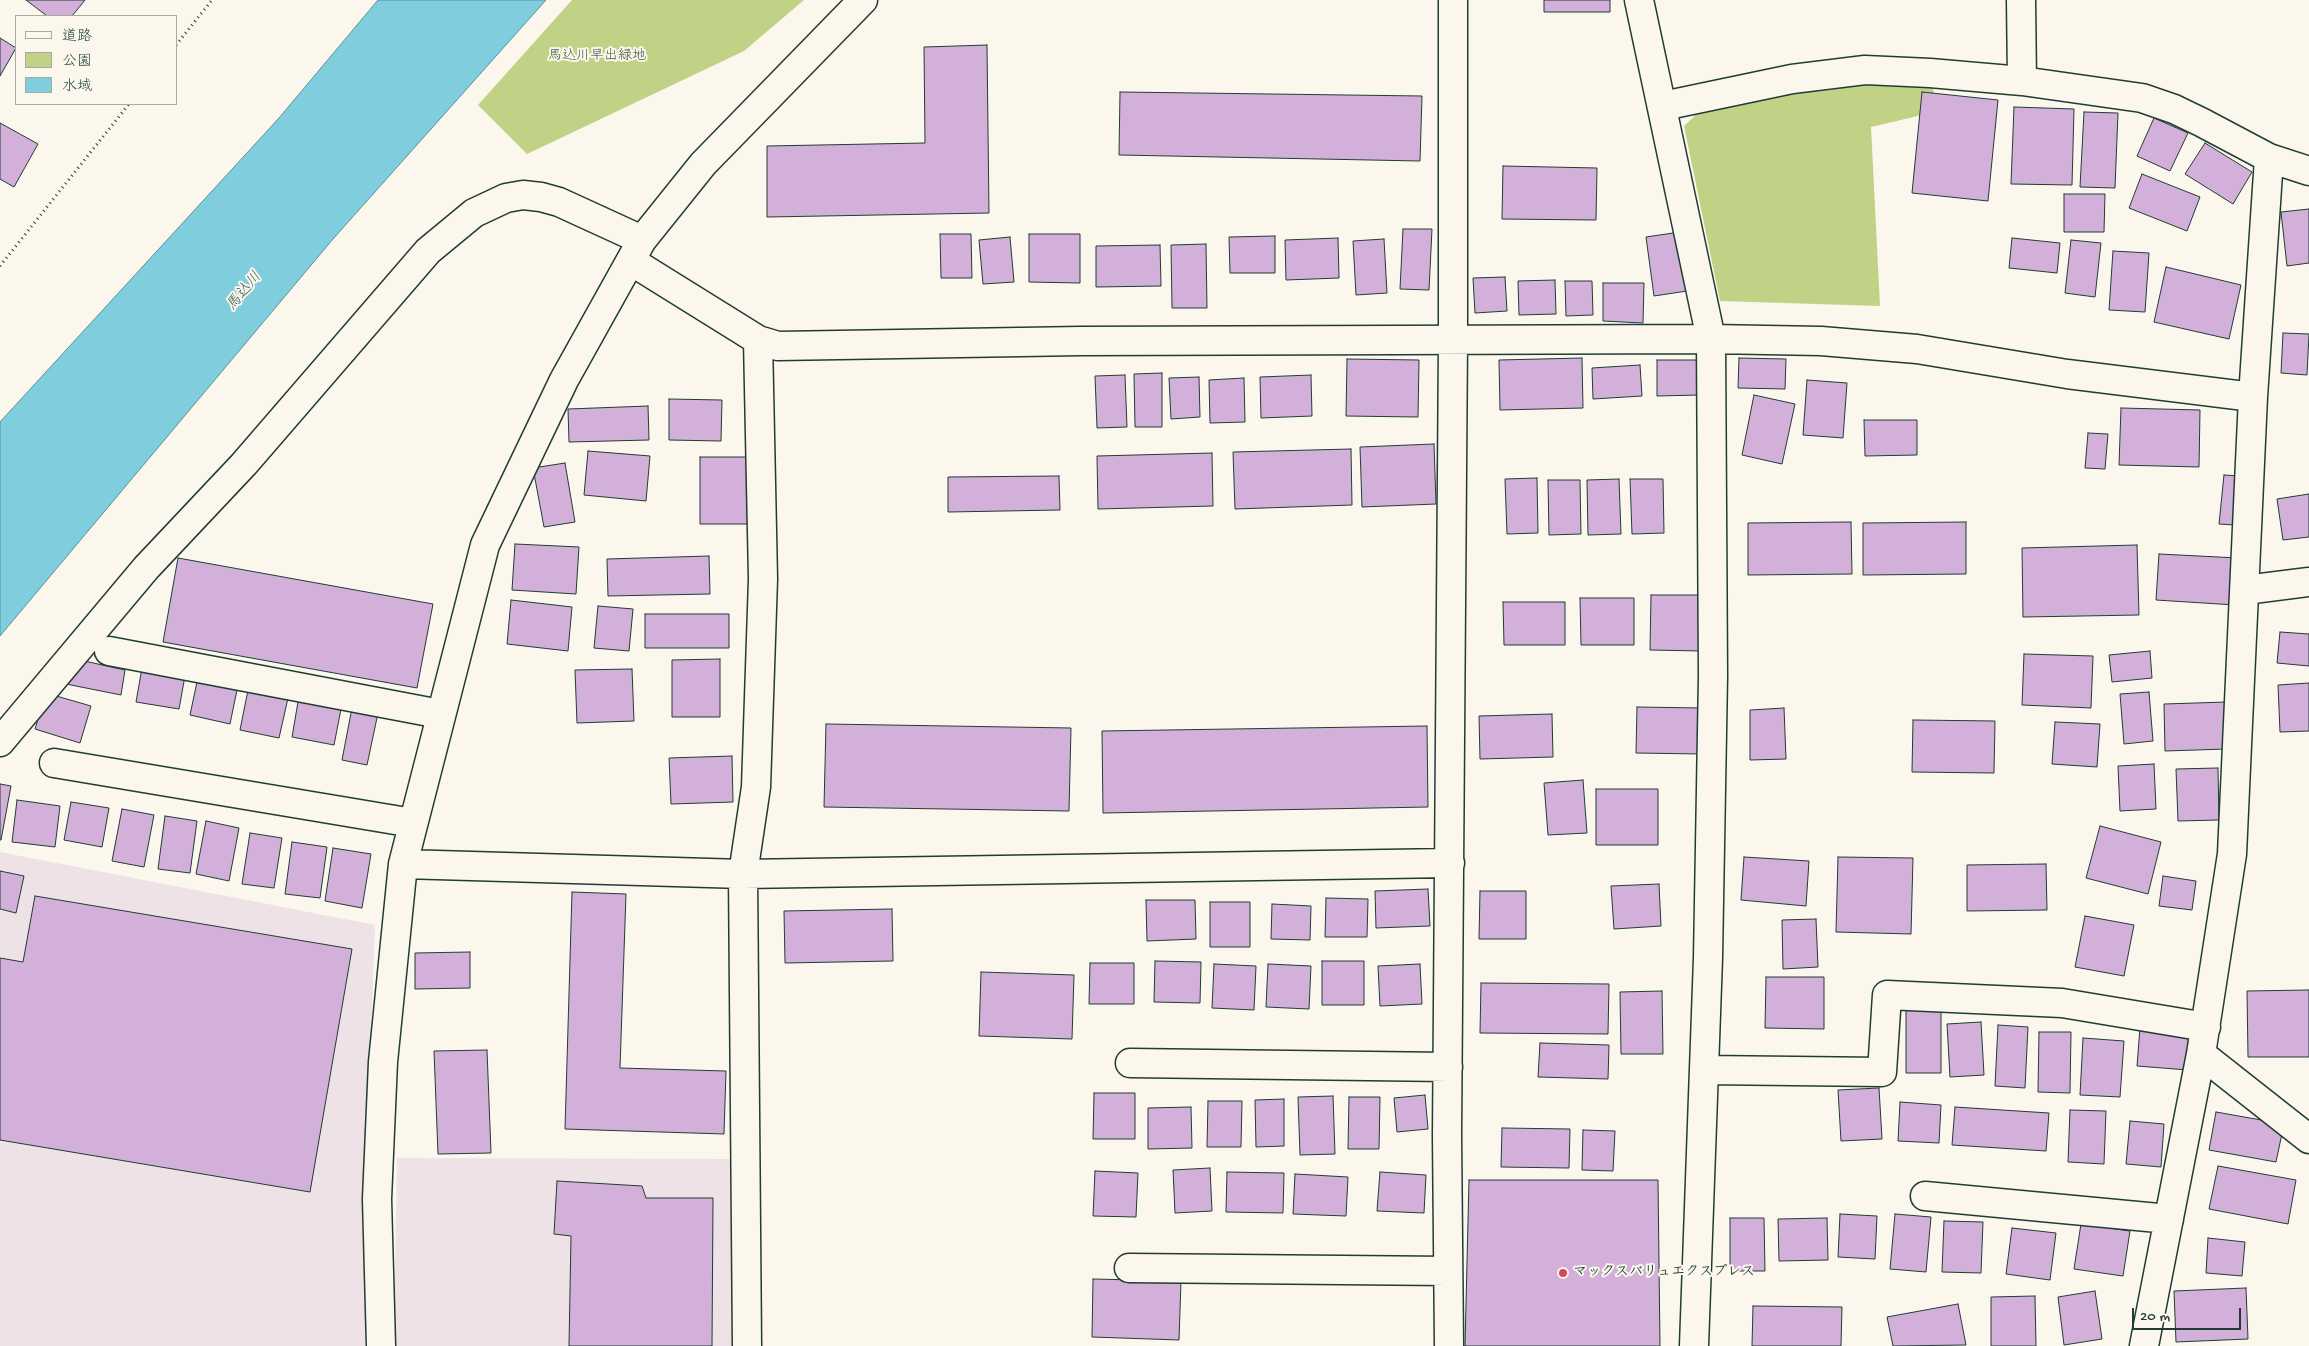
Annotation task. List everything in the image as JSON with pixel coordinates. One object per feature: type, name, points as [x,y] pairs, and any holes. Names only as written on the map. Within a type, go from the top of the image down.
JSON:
[{"type":"street","points":[[381,1346],[377,1199],[382,1072],[403,864],[440,714],[485,546],[564,380],[636,250],[703,164],[863,0]]},
{"type":"street","points":[[1448,1346],[1453,340],[1452,0]]},
{"type":"street","points":[[1640,0],[1664,106],[1711,338],[1713,676],[1704,1070],[1694,1346]]},
{"type":"street","points":[[2021,0],[2022,81]]},
{"type":"street","points":[[1664,106],[1792,79],[1865,70],[1930,72],[2022,81],[2142,98],[2174,109],[2269,158],[2309,171]]},
{"type":"street","points":[[2144,1346],[2202,1054],[2232,854],[2253,396],[2269,158]]},
{"type":"street","points":[[0,742],[146,568],[244,464],[428,252],[474,213],[506,198],[523,195],[541,196],[560,202],[636,250],[758,340],[778,346],[1081,341],[1711,338],[1822,341],[1917,349],[2067,374],[2253,396]]},
{"type":"street","points":[[747,1346],[743,874],[756,787],[762,589],[758,340]]},
{"type":"street","points":[[2245,590],[2309,582]]},
{"type":"street","points":[[109,650],[440,714]]},
{"type":"street","points":[[54,763],[413,823]]},
{"type":"street","points":[[403,864],[743,874],[1450,863]]},
{"type":"street","points":[[1704,1070],[1882,1072],[1887,995],[2062,1004],[2206,1027]]},
{"type":"street","points":[[2202,1054],[2309,1139]]},
{"type":"street","points":[[1130,1063],[1448,1067]]},
{"type":"street","points":[[1925,1196],[2169,1219]]},
{"type":"street","points":[[1129,1268],[1448,1271]]},
{"type":"path","points":[[178,42],[212,0]]},
{"type":"path","points":[[0,266],[128,105]]},
{"type":"shaded area","points":[[0,852],[375,925],[366,1172],[365,1346],[0,1346]]},
{"type":"shaded area","points":[[397,1158],[734,1159],[735,1346],[394,1346]]},
{"type":"green space","name":"馬込川早出緑地","points":[[572,0],[804,0],[744,51],[527,154],[478,105]]},
{"type":"green space","points":[[1861,79],[1931,82],[1939,111],[1871,127],[1880,306],[1720,301],[1684,126],[1700,111]]},
{"type":"water","name":"馬込川","points":[[378,0],[546,0],[333,239],[0,636],[0,422],[279,118]]},
{"type":"building","points":[[26,0],[85,0],[73,15],[46,15]]},
{"type":"building","points":[[1544,0],[1610,0],[1610,12],[1544,12]]},
{"type":"building","points":[[0,38],[15,47],[15,50],[0,76]]},
{"type":"building","points":[[987,45],[989,213],[767,217],[767,146],[925,143],[924,47]]},
{"type":"building","points":[[1120,92],[1422,96],[1420,161],[1119,155]]},
{"type":"building","points":[[1922,92],[1998,100],[1988,201],[1912,193]]},
{"type":"building","points":[[2014,107],[2074,109],[2072,185],[2011,184]]},
{"type":"building","points":[[2084,112],[2118,113],[2115,188],[2080,187]]},
{"type":"building","points":[[2154,118],[2188,133],[2170,171],[2137,156]]},
{"type":"building","points":[[0,123],[38,144],[14,187],[0,179]]},
{"type":"building","points":[[2205,143],[2252,172],[2233,204],[2185,174]]},
{"type":"building","points":[[1503,166],[1597,168],[1596,220],[1502,219]]},
{"type":"building","points":[[2142,174],[2200,197],[2187,231],[2129,208]]},
{"type":"building","points":[[2064,194],[2105,194],[2104,232],[2064,232]]},
{"type":"building","points":[[2309,209],[2309,263],[2287,266],[2281,212]]},
{"type":"building","points":[[1403,229],[1432,229],[1429,290],[1400,289]]},
{"type":"building","points":[[1680,232],[1687,291],[1654,296],[1646,237]]},
{"type":"building","points":[[940,234],[971,234],[972,278],[941,278]]},
{"type":"building","points":[[1029,234],[1080,234],[1080,283],[1029,282]]},
{"type":"building","points":[[1275,236],[1275,273],[1230,273],[1229,237]]},
{"type":"building","points":[[1010,237],[1014,282],[983,284],[979,240]]},
{"type":"building","points":[[1338,238],[1339,278],[1286,280],[1285,240]]},
{"type":"building","points":[[2012,238],[2060,243],[2057,273],[2009,268]]},
{"type":"building","points":[[1384,239],[1387,293],[1356,295],[1353,241]]},
{"type":"building","points":[[2071,240],[2101,243],[2095,297],[2065,293]]},
{"type":"building","points":[[1206,244],[1207,308],[1172,308],[1171,245]]},
{"type":"building","points":[[1160,245],[1161,286],[1096,287],[1096,246]]},
{"type":"building","points":[[2113,251],[2149,253],[2145,312],[2109,310]]},
{"type":"building","points":[[2166,267],[2241,285],[2229,339],[2154,322]]},
{"type":"building","points":[[1505,277],[1507,311],[1475,313],[1473,278]]},
{"type":"building","points":[[1555,280],[1556,314],[1519,315],[1518,281]]},
{"type":"building","points":[[1565,281],[1592,281],[1593,315],[1566,316]]},
{"type":"building","points":[[1603,283],[1644,283],[1643,323],[1603,321]]},
{"type":"building","points":[[2283,333],[2309,334],[2307,375],[2281,373]]},
{"type":"building","points":[[1582,358],[1583,408],[1500,410],[1499,360]]},
{"type":"building","points":[[1739,358],[1786,359],[1785,389],[1738,388]]},
{"type":"building","points":[[1347,359],[1419,360],[1418,417],[1346,416]]},
{"type":"building","points":[[1657,360],[1699,360],[1700,395],[1657,396]]},
{"type":"building","points":[[1640,365],[1642,396],[1593,399],[1592,368]]},
{"type":"building","points":[[1162,373],[1162,427],[1135,427],[1134,374]]},
{"type":"building","points":[[1125,375],[1127,427],[1097,428],[1095,376]]},
{"type":"building","points":[[1311,375],[1312,416],[1261,418],[1260,377]]},
{"type":"building","points":[[1199,377],[1200,417],[1171,419],[1169,378]]},
{"type":"building","points":[[1244,378],[1245,422],[1210,423],[1209,380]]},
{"type":"building","points":[[1807,380],[1847,383],[1843,438],[1803,435]]},
{"type":"building","points":[[1754,395],[1795,404],[1782,464],[1742,455]]},
{"type":"building","points":[[669,399],[722,400],[721,441],[669,440]]},
{"type":"building","points":[[648,406],[649,440],[569,442],[568,409]]},
{"type":"building","points":[[2121,408],[2200,410],[2199,467],[2119,465]]},
{"type":"building","points":[[1864,420],[1917,420],[1917,455],[1865,456]]},
{"type":"building","points":[[2088,433],[2108,434],[2105,469],[2085,468]]},
{"type":"building","points":[[1434,444],[1436,504],[1362,507],[1360,447]]},
{"type":"building","points":[[1351,449],[1352,505],[1235,509],[1233,452]]},
{"type":"building","points":[[588,451],[650,456],[646,501],[584,495]]},
{"type":"building","points":[[1212,453],[1213,506],[1098,509],[1097,456]]},
{"type":"building","points":[[700,457],[748,457],[748,524],[700,524]]},
{"type":"building","points":[[565,463],[575,522],[544,527],[533,468]]},
{"type":"building","points":[[2224,475],[2240,476],[2235,525],[2219,524]]},
{"type":"building","points":[[1059,476],[1060,510],[948,512],[948,477]]},
{"type":"building","points":[[1537,478],[1538,533],[1507,534],[1505,479]]},
{"type":"building","points":[[1619,479],[1621,534],[1588,535],[1587,480]]},
{"type":"building","points":[[1630,479],[1663,479],[1664,533],[1632,534]]},
{"type":"building","points":[[1548,480],[1580,480],[1581,534],[1549,535]]},
{"type":"building","points":[[2309,494],[2309,537],[2283,540],[2277,499]]},
{"type":"building","points":[[1851,522],[1852,574],[1748,575],[1748,523]]},
{"type":"building","points":[[1966,522],[1966,574],[1863,575],[1863,523]]},
{"type":"building","points":[[515,544],[579,547],[576,594],[512,590]]},
{"type":"building","points":[[2137,545],[2139,615],[2023,617],[2022,548]]},
{"type":"building","points":[[2159,554],[2238,558],[2235,605],[2156,600]]},
{"type":"building","points":[[709,556],[710,594],[608,596],[607,559]]},
{"type":"building","points":[[178,558],[433,604],[417,688],[163,642]]},
{"type":"building","points":[[1651,595],[1702,595],[1701,651],[1650,650]]},
{"type":"building","points":[[1580,598],[1634,598],[1634,645],[1581,645]]},
{"type":"building","points":[[511,600],[572,607],[568,651],[507,644]]},
{"type":"building","points":[[1503,602],[1565,602],[1565,645],[1504,645]]},
{"type":"building","points":[[598,606],[633,609],[629,651],[594,648]]},
{"type":"building","points":[[645,614],[729,614],[729,648],[645,648]]},
{"type":"building","points":[[2280,632],[2309,634],[2309,666],[2277,663]]},
{"type":"building","points":[[2150,651],[2152,678],[2112,682],[2109,655]]},
{"type":"building","points":[[2024,654],[2093,656],[2091,708],[2022,705]]},
{"type":"building","points":[[71,658],[125,670],[121,695],[66,684]]},
{"type":"building","points":[[720,659],[720,717],[672,717],[672,660]]},
{"type":"building","points":[[142,668],[185,676],[179,709],[136,702]]},
{"type":"building","points":[[632,669],[634,721],[577,723],[575,670]]},
{"type":"building","points":[[198,677],[238,685],[230,724],[190,715]]},
{"type":"building","points":[[2309,683],[2309,731],[2280,732],[2278,685]]},
{"type":"building","points":[[248,690],[288,698],[279,738],[240,730]]},
{"type":"building","points":[[2149,692],[2153,741],[2124,744],[2120,694]]},
{"type":"building","points":[[46,693],[91,706],[80,743],[35,729]]},
{"type":"building","points":[[299,696],[342,704],[334,745],[292,737]]},
{"type":"building","points":[[2226,702],[2227,749],[2165,751],[2164,704]]},
{"type":"building","points":[[1637,707],[1702,708],[1701,754],[1636,753]]},
{"type":"building","points":[[352,708],[378,713],[367,765],[342,760]]},
{"type":"building","points":[[1784,708],[1786,759],[1750,760],[1750,710]]},
{"type":"building","points":[[1552,714],[1553,757],[1480,759],[1479,716]]},
{"type":"building","points":[[1913,720],[1995,721],[1994,773],[1912,772]]},
{"type":"building","points":[[2055,722],[2100,724],[2097,767],[2052,764]]},
{"type":"building","points":[[826,724],[1071,728],[1069,811],[824,807]]},
{"type":"building","points":[[1427,726],[1428,807],[1103,813],[1102,731]]},
{"type":"building","points":[[732,756],[733,802],[671,804],[669,758]]},
{"type":"building","points":[[2154,764],[2156,809],[2120,811],[2118,766]]},
{"type":"building","points":[[2218,768],[2219,820],[2178,821],[2176,769]]},
{"type":"building","points":[[1583,780],[1587,833],[1548,835],[1544,783]]},
{"type":"building","points":[[0,784],[11,786],[1,840],[0,840]]},
{"type":"building","points":[[1596,789],[1658,789],[1658,845],[1596,845]]},
{"type":"building","points":[[17,800],[60,806],[55,847],[12,842]]},
{"type":"building","points":[[71,802],[109,808],[102,847],[64,840]]},
{"type":"building","points":[[122,809],[154,815],[144,867],[112,861]]},
{"type":"building","points":[[165,816],[197,821],[190,873],[158,869]]},
{"type":"building","points":[[206,821],[239,828],[229,881],[196,874]]},
{"type":"building","points":[[2100,826],[2161,842],[2148,894],[2086,878]]},
{"type":"building","points":[[250,833],[282,838],[274,888],[242,884]]},
{"type":"building","points":[[292,842],[327,847],[320,898],[285,894]]},
{"type":"building","points":[[333,848],[371,854],[362,908],[325,901]]},
{"type":"building","points":[[1744,857],[1809,861],[1806,906],[1741,900]]},
{"type":"building","points":[[1838,857],[1913,858],[1911,934],[1836,932]]},
{"type":"building","points":[[2046,864],[2047,910],[1967,911],[1967,865]]},
{"type":"building","points":[[0,871],[24,876],[16,913],[0,909]]},
{"type":"building","points":[[2163,876],[2196,881],[2192,910],[2159,906]]},
{"type":"building","points":[[1659,884],[1661,926],[1614,929],[1611,886]]},
{"type":"building","points":[[1428,889],[1430,926],[1376,928],[1375,891]]},
{"type":"building","points":[[1480,891],[1526,891],[1526,939],[1479,939]]},
{"type":"building","points":[[572,892],[626,894],[620,1068],[726,1071],[724,1134],[565,1129]]},
{"type":"building","points":[[35,896],[352,949],[310,1192],[0,1140],[0,958],[23,962]]},
{"type":"building","points":[[1326,898],[1368,899],[1367,937],[1325,937]]},
{"type":"building","points":[[1146,900],[1195,900],[1196,939],[1147,941]]},
{"type":"building","points":[[1210,902],[1250,902],[1250,947],[1210,947]]},
{"type":"building","points":[[1272,904],[1311,906],[1310,940],[1271,939]]},
{"type":"building","points":[[892,909],[893,961],[785,963],[784,911]]},
{"type":"building","points":[[2085,916],[2134,925],[2124,976],[2075,967]]},
{"type":"building","points":[[1816,919],[1818,967],[1783,969],[1782,920]]},
{"type":"building","points":[[470,952],[470,988],[415,989],[415,953]]},
{"type":"building","points":[[1155,961],[1201,962],[1200,1003],[1154,1002]]},
{"type":"building","points":[[1322,961],[1364,961],[1364,1005],[1322,1005]]},
{"type":"building","points":[[1090,963],[1134,963],[1134,1004],[1089,1004]]},
{"type":"building","points":[[1214,964],[1256,966],[1254,1010],[1212,1008]]},
{"type":"building","points":[[1268,964],[1311,966],[1309,1009],[1266,1007]]},
{"type":"building","points":[[1420,964],[1422,1004],[1380,1006],[1378,966]]},
{"type":"building","points":[[981,972],[1074,975],[1072,1039],[979,1036]]},
{"type":"building","points":[[1766,977],[1824,977],[1824,1029],[1765,1028]]},
{"type":"building","points":[[1481,983],[1609,984],[1608,1034],[1480,1033]]},
{"type":"building","points":[[2309,990],[2309,1057],[2248,1057],[2247,991]]},
{"type":"building","points":[[1662,991],[1663,1054],[1621,1054],[1620,992]]},
{"type":"building","points":[[1906,1010],[1941,1010],[1941,1073],[1906,1073]]},
{"type":"building","points":[[1981,1022],[1984,1075],[1950,1077],[1947,1024]]},
{"type":"building","points":[[1998,1025],[2028,1027],[2025,1088],[1995,1086]]},
{"type":"building","points":[[2140,1028],[2191,1032],[2188,1070],[2137,1066]]},
{"type":"building","points":[[2039,1032],[2071,1032],[2070,1093],[2038,1092]]},
{"type":"building","points":[[2083,1038],[2124,1041],[2120,1097],[2080,1095]]},
{"type":"building","points":[[1540,1043],[1609,1045],[1608,1079],[1538,1077]]},
{"type":"building","points":[[487,1050],[491,1153],[438,1154],[434,1051]]},
{"type":"building","points":[[1879,1088],[1882,1139],[1841,1141],[1838,1090]]},
{"type":"building","points":[[1094,1093],[1135,1093],[1135,1139],[1093,1139]]},
{"type":"building","points":[[1425,1095],[1428,1129],[1397,1132],[1394,1098]]},
{"type":"building","points":[[1333,1096],[1335,1154],[1300,1155],[1298,1097]]},
{"type":"building","points":[[1349,1097],[1380,1097],[1379,1149],[1348,1149]]},
{"type":"building","points":[[1284,1099],[1284,1146],[1256,1147],[1255,1100]]},
{"type":"building","points":[[1208,1101],[1242,1101],[1241,1147],[1207,1147]]},
{"type":"building","points":[[1900,1102],[1941,1105],[1939,1143],[1898,1141]]},
{"type":"building","points":[[1191,1107],[1192,1148],[1148,1149],[1148,1108]]},
{"type":"building","points":[[1955,1107],[2049,1113],[2046,1151],[1952,1145]]},
{"type":"building","points":[[2070,1110],[2106,1111],[2104,1164],[2068,1162]]},
{"type":"building","points":[[2216,1112],[2284,1124],[2276,1162],[2209,1150]]},
{"type":"building","points":[[2130,1121],[2164,1124],[2161,1167],[2126,1164]]},
{"type":"building","points":[[1502,1128],[1570,1129],[1569,1168],[1501,1167]]},
{"type":"building","points":[[1583,1130],[1615,1131],[1613,1171],[1582,1170]]},
{"type":"building","points":[[2218,1166],[2296,1180],[2288,1224],[2209,1209]]},
{"type":"building","points":[[1210,1168],[1212,1211],[1175,1213],[1173,1170]]},
{"type":"building","points":[[1095,1171],[1138,1173],[1136,1217],[1093,1216]]},
{"type":"building","points":[[1227,1172],[1284,1173],[1283,1213],[1226,1212]]},
{"type":"building","points":[[1380,1172],[1426,1175],[1424,1213],[1377,1211]]},
{"type":"building","points":[[1295,1174],[1348,1177],[1346,1216],[1293,1214]]},
{"type":"building","points":[[1469,1180],[1658,1180],[1660,1346],[1465,1346]]},
{"type":"building","points":[[557,1181],[642,1186],[646,1198],[713,1198],[712,1346],[569,1346],[571,1236],[554,1234]]},
{"type":"building","points":[[1840,1214],[1877,1216],[1875,1259],[1838,1257]]},
{"type":"building","points":[[1895,1214],[1931,1217],[1926,1272],[1890,1269]]},
{"type":"building","points":[[1730,1218],[1764,1218],[1765,1271],[1730,1271]]},
{"type":"building","points":[[1827,1218],[1828,1260],[1779,1261],[1778,1219]]},
{"type":"building","points":[[1944,1221],[1983,1222],[1981,1273],[1942,1272]]},
{"type":"building","points":[[2081,1224],[2130,1231],[2123,1276],[2074,1269]]},
{"type":"building","points":[[2012,1228],[2056,1233],[2050,1280],[2006,1274]]},
{"type":"building","points":[[2208,1238],[2245,1242],[2242,1276],[2206,1273]]},
{"type":"building","points":[[1093,1279],[1181,1281],[1179,1340],[1092,1337]]},
{"type":"building","points":[[2246,1288],[2248,1339],[2176,1342],[2174,1291]]},
{"type":"building","points":[[2095,1291],[2102,1339],[2064,1345],[2058,1297]]},
{"type":"building","points":[[2035,1296],[2036,1346],[1991,1346],[1991,1297]]},
{"type":"building","points":[[1958,1304],[1966,1345],[1893,1346],[1887,1317]]},
{"type":"building","points":[[1753,1306],[1842,1307],[1841,1346],[1752,1346]]},
{"type":"place","name":"マックスバリュエクスプレス","points":[[1563,1273]]}]
